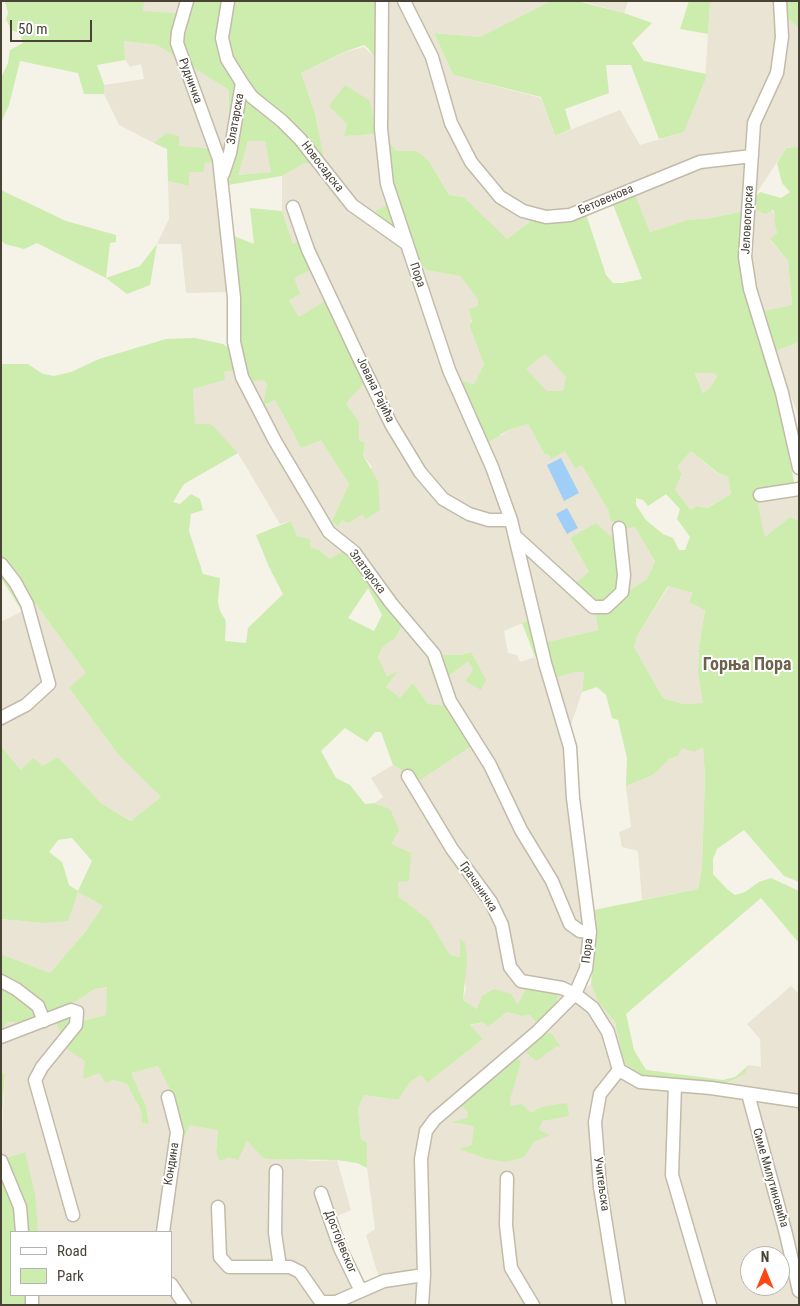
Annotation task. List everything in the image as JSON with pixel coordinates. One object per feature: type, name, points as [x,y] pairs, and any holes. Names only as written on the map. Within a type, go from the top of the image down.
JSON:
[{"type":"street","name":"Рудничка","points":[[187,1],[178,32],[177,43],[219,159]]},
{"type":"street","name":"Златарска","points":[[221,181],[230,153],[242,84],[228,59],[222,38],[228,1]]},
{"type":"street","name":"Пора","points":[[382,1],[382,147],[388,184],[449,370],[494,473],[511,520],[546,663],[570,747],[573,798],[590,932],[586,969],[575,994],[537,1032],[435,1119],[426,1131],[421,1159],[424,1275],[422,1305]]},
{"type":"street","name":"Бетовенова","points":[[404,1],[432,57],[450,123],[466,154],[500,197],[523,211],[546,217],[570,215],[700,162],[752,156]]},
{"type":"street","name":"Јеловогорска","points":[[780,1],[782,38],[777,73],[754,123],[745,257],[750,289],[782,393],[799,468]]},
{"type":"street","name":"Новосадска","points":[[242,84],[252,97],[282,121],[300,139],[352,205],[407,244]]},
{"type":"street","name":"Златарска","points":[[219,159],[234,298],[234,342],[242,377],[275,441],[329,532],[354,552],[391,603],[434,654],[450,701],[490,765],[521,830],[552,881],[570,924],[580,931],[590,932]]},
{"type":"street","name":"Јована Рајића","points":[[292,207],[308,250],[358,356],[392,424],[420,472],[443,499],[468,514],[489,520],[511,520]]},
{"type":"street","points":[[760,495],[799,489]]},
{"type":"street","points":[[515,536],[593,606],[606,606],[622,592],[624,575],[619,528]]},
{"type":"street","points":[[1,564],[15,582],[27,604],[49,684],[26,705],[1,718]]},
{"type":"street","name":"Грачаничка","points":[[408,776],[452,849],[491,902],[502,925],[510,967],[521,981],[562,988],[575,994]]},
{"type":"street","points":[[1,981],[16,989],[38,1006],[44,1021]]},
{"type":"street","points":[[575,994],[593,1008],[603,1023],[619,1070],[640,1082],[799,1101]]},
{"type":"street","points":[[1,1037],[72,1010],[77,1012],[76,1025],[42,1067],[35,1080],[73,1215]]},
{"type":"street","name":"Учитељска","points":[[619,1070],[600,1094],[595,1122],[600,1187],[619,1305]]},
{"type":"street","points":[[675,1085],[672,1175],[710,1305]]},
{"type":"street","name":"Симе Милутиновића","points":[[748,1094],[799,1291]]},
{"type":"street","name":"Кондина","points":[[163,1231],[177,1132],[168,1097]]},
{"type":"street","points":[[1,1161],[20,1207],[22,1231]]},
{"type":"street","points":[[276,1171],[275,1233],[280,1267]]},
{"type":"street","points":[[507,1178],[506,1225],[511,1268],[533,1305]]},
{"type":"street","name":"Достојевског","points":[[320,1193],[340,1248],[361,1290]]},
{"type":"street","points":[[218,1207],[220,1257],[229,1266],[290,1267],[300,1272],[322,1304],[336,1302],[389,1280],[424,1275]]},
{"type":"street","points":[[172,1286],[184,1305]]},
{"type":"shaded area","points":[[145,1],[191,1],[187,21],[141,11]]},
{"type":"shaded area","points":[[378,1],[551,1],[480,37],[434,33],[453,75],[541,98],[555,136],[620,110],[640,145],[684,132],[705,81],[710,1],[770,1],[799,28],[799,149],[795,147],[786,148],[753,199],[775,213],[774,221],[777,233],[770,240],[788,261],[792,306],[760,312],[749,261],[754,209],[711,218],[688,220],[650,232],[634,192],[534,219],[507,239],[464,197],[449,195],[429,161],[417,151],[396,151],[374,122],[369,101],[347,124],[344,136],[375,134],[398,199],[375,211],[426,270],[460,276],[478,299],[478,306],[469,325],[484,364],[474,386],[501,436],[508,430],[528,424],[545,455],[548,454],[551,458],[565,451],[582,464],[609,512],[610,519],[635,526],[655,563],[647,579],[625,593],[570,538],[589,572],[598,630],[547,642],[524,549],[530,620],[504,631],[508,653],[517,655],[520,662],[535,657],[563,738],[586,929],[575,989],[559,1006],[591,984],[598,1002],[615,1022],[622,1056],[627,1066],[724,1084],[745,1074],[749,1065],[761,1067],[760,1039],[747,1024],[791,986],[799,994],[799,1305],[26,1305],[25,1296],[172,1296],[172,1231],[37,1231],[24,1152],[4,1158],[1,1152],[5,1074],[1,1074],[1,1032],[8,1022],[31,1022],[61,1011],[95,989],[108,987],[106,1015],[82,1021],[85,1061],[99,1073],[127,1084],[141,1111],[142,1123],[149,1124],[146,1106],[130,1073],[158,1066],[174,1098],[180,1135],[185,1137],[188,1125],[205,1127],[218,1130],[216,1152],[247,1141],[262,1157],[316,1161],[337,1160],[351,1210],[335,1217],[344,1246],[363,1284],[379,1278],[366,1235],[375,1229],[367,1168],[367,1142],[361,1139],[358,1109],[364,1095],[398,1100],[410,1082],[421,1075],[427,1083],[483,1039],[470,1026],[483,1022],[488,1027],[507,1012],[520,1016],[555,1009],[518,1006],[482,996],[477,1009],[463,1000],[466,988],[460,957],[450,955],[429,920],[398,896],[391,844],[390,809],[375,803],[383,797],[371,778],[393,765],[420,780],[449,706],[428,704],[413,683],[400,699],[385,686],[397,672],[387,676],[378,657],[383,646],[395,639],[402,626],[424,651],[430,665],[447,679],[468,660],[473,670],[465,681],[480,689],[471,652],[460,655],[438,655],[346,549],[330,559],[319,550],[310,547],[309,539],[297,536],[291,521],[280,524],[238,453],[195,424],[193,389],[225,380],[223,372],[239,370],[264,380],[267,385],[264,406],[275,400],[301,448],[321,439],[349,484],[332,521],[338,527],[372,467],[363,455],[365,443],[359,440],[359,422],[346,403],[328,299],[299,317],[289,300],[298,243],[293,244],[282,211],[282,176],[304,162],[325,163],[315,113],[301,73],[345,52],[364,47],[373,56]]},
{"type":"shaded area","points":[[582,1],[628,1],[624,13]]},
{"type":"shaded area","points":[[124,41],[157,45],[229,90],[227,172],[230,292],[186,293],[181,244],[157,244],[169,219],[168,181],[189,186],[179,146],[166,133],[154,143],[119,125],[104,94],[104,85],[144,79],[141,64],[130,67],[125,60]]},
{"type":"shaded area","points":[[248,141],[265,141],[272,172],[237,175]]},
{"type":"shaded area","points":[[799,342],[799,423],[796,409],[773,352]]},
{"type":"shaded area","points":[[545,354],[566,377],[563,391],[547,391],[525,369]]},
{"type":"shaded area","points":[[695,372],[714,373],[717,376],[710,388],[703,393]]},
{"type":"shaded area","points":[[691,451],[717,473],[728,477],[731,494],[706,508],[696,506],[691,510],[675,490],[682,475],[677,467]]},
{"type":"shaded area","points":[[799,493],[799,521],[790,517],[765,538],[758,505],[762,498]]},
{"type":"shaded area","points":[[669,586],[693,593],[705,610],[699,647],[698,673],[704,703],[683,704],[663,698],[634,647],[637,636]]},
{"type":"shaded area","points":[[36,604],[87,674],[69,688],[117,753],[161,797],[132,821],[101,803],[58,757],[42,766],[21,770],[1,746],[1,622]]},
{"type":"shaded area","points":[[575,672],[584,672],[582,692],[571,725],[556,678]]},
{"type":"shaded area","points":[[703,746],[705,776],[702,867],[698,889],[642,900],[638,851],[622,847],[619,832],[631,827],[626,786],[653,775],[669,759],[678,756],[682,748]]},
{"type":"shaded area","points":[[78,892],[103,906],[85,932],[50,973],[1,954],[1,919],[42,923]]},
{"type":"green space","points":[[5,1],[145,1],[142,11],[175,13],[186,20],[191,1],[378,1],[379,47],[373,56],[364,45],[344,52],[301,73],[315,113],[325,163],[304,163],[282,176],[228,185],[229,90],[157,45],[124,41],[125,60],[97,65],[104,85],[104,94],[84,94],[78,73],[20,61],[9,105],[1,123],[1,78],[8,63],[10,50],[23,43],[20,33],[11,30],[6,19],[8,13]],"holes":[[[248,141],[265,141],[271,172],[238,175]]]},
{"type":"green space","points":[[551,1],[577,1],[624,13],[652,23],[632,43],[644,61],[706,74],[705,81],[684,132],[659,139],[631,65],[606,65],[609,93],[565,109],[571,129],[555,136],[541,97],[453,75],[434,33],[480,37]]},
{"type":"green space","points":[[689,1],[710,1],[708,34],[680,29]]},
{"type":"green space","points":[[770,1],[799,1],[799,28]]},
{"type":"green space","points":[[345,85],[370,101],[374,122],[396,151],[417,151],[429,161],[449,195],[464,197],[507,239],[534,219],[586,214],[606,275],[613,283],[642,279],[612,202],[634,192],[650,232],[688,220],[711,218],[754,209],[753,199],[760,192],[781,198],[790,192],[782,183],[777,163],[786,148],[796,147],[799,149],[799,342],[773,352],[760,312],[792,305],[788,261],[770,239],[777,233],[773,210],[765,214],[755,209],[742,263],[774,387],[795,486],[763,498],[758,505],[765,537],[790,517],[799,521],[799,882],[784,876],[744,830],[717,849],[713,859],[713,874],[735,895],[745,892],[759,882],[771,878],[799,891],[799,943],[761,898],[626,1014],[634,1050],[646,1070],[723,1080],[735,1077],[749,1065],[745,1074],[724,1084],[643,1077],[627,1066],[622,1056],[615,1022],[598,1002],[591,984],[595,931],[594,910],[698,889],[702,867],[705,776],[703,747],[694,752],[682,748],[678,756],[669,759],[653,775],[626,786],[627,758],[618,720],[612,718],[606,695],[597,687],[582,692],[584,672],[575,672],[556,678],[547,642],[598,630],[594,602],[574,584],[589,572],[570,538],[596,523],[618,543],[625,593],[647,579],[655,562],[635,527],[621,529],[610,519],[609,512],[582,465],[575,468],[565,451],[551,459],[548,454],[545,455],[528,424],[508,430],[487,443],[460,385],[464,381],[474,385],[484,364],[469,325],[472,321],[469,309],[478,306],[478,299],[460,276],[426,270],[375,211],[398,199],[375,134],[344,136],[347,124],[329,106]],"holes":[[[545,354],[566,377],[563,391],[547,391],[526,369]],[[695,373],[714,373],[717,376],[710,388],[703,393]],[[691,451],[718,473],[728,477],[731,494],[707,508],[696,506],[691,510],[675,490],[682,474],[677,467]],[[666,494],[680,509],[677,519],[690,537],[685,550],[679,550],[673,538],[663,534],[646,520],[636,505],[636,498],[643,500],[648,506]],[[668,586],[693,593],[689,602],[705,610],[699,647],[698,673],[703,703],[683,704],[663,698],[634,647],[637,636]]]},
{"type":"green space","points":[[166,133],[179,136],[179,146],[211,149],[215,163],[205,162],[203,172],[189,172],[189,186],[168,181],[167,149],[154,143]]},
{"type":"green space","points":[[1,190],[66,221],[116,235],[116,242],[110,243],[106,278],[37,243],[24,249],[5,244],[1,240]]},
{"type":"green space","points":[[250,208],[282,211],[293,244],[298,242],[310,270],[294,278],[300,294],[289,300],[299,317],[328,299],[366,381],[346,403],[359,422],[359,440],[365,443],[363,455],[378,482],[380,510],[366,519],[362,514],[349,523],[342,520],[338,527],[332,521],[349,484],[321,440],[301,448],[275,400],[263,406],[267,385],[264,380],[253,381],[250,375],[239,370],[224,372],[225,380],[193,389],[195,424],[211,424],[238,453],[184,484],[173,502],[180,504],[191,494],[200,499],[203,510],[191,514],[189,531],[203,574],[220,578],[218,602],[220,611],[226,621],[225,641],[246,643],[248,628],[283,594],[256,535],[291,521],[297,536],[310,539],[310,547],[319,550],[330,559],[346,549],[438,655],[460,655],[471,652],[486,680],[481,690],[465,681],[473,670],[468,661],[447,678],[453,692],[439,692],[424,651],[402,626],[395,639],[383,646],[378,657],[387,676],[398,671],[386,687],[400,698],[413,683],[428,704],[449,706],[471,746],[420,780],[393,765],[381,732],[375,732],[367,742],[345,728],[321,751],[336,778],[350,785],[365,804],[375,803],[390,809],[399,830],[391,844],[411,853],[409,881],[398,882],[398,896],[429,920],[450,955],[460,957],[460,939],[465,943],[467,959],[463,1000],[477,1009],[482,996],[494,989],[511,994],[518,1005],[527,986],[559,991],[555,1009],[537,1023],[530,1015],[521,1016],[507,1012],[488,1027],[483,1022],[470,1025],[483,1039],[427,1083],[421,1075],[410,1082],[398,1100],[364,1095],[358,1109],[361,1139],[367,1142],[367,1168],[357,1163],[337,1160],[268,1159],[262,1157],[247,1141],[238,1160],[229,1157],[220,1161],[216,1152],[218,1130],[189,1125],[185,1137],[180,1135],[174,1098],[158,1066],[131,1073],[146,1106],[149,1124],[142,1123],[141,1111],[127,1084],[113,1080],[106,1083],[99,1073],[83,1079],[85,1061],[67,1049],[56,1022],[70,1017],[82,1021],[106,1015],[107,987],[95,989],[61,1011],[30,1022],[8,1022],[1,1032],[1,954],[50,973],[85,932],[103,906],[78,892],[68,921],[42,923],[1,919],[1,746],[21,770],[33,758],[42,766],[58,757],[101,803],[131,821],[161,797],[117,753],[69,688],[86,673],[36,604],[22,611],[1,578],[1,364],[28,364],[43,374],[54,376],[71,372],[99,359],[166,339],[195,338],[223,344],[232,350],[229,234],[254,244]],"holes":[[[368,588],[382,615],[374,631],[348,618]],[[72,838],[92,861],[78,891],[69,885],[62,862],[49,852],[58,840]]]},
{"type":"green space","points":[[157,244],[150,285],[127,294],[106,278],[140,266]]},
{"type":"green space","points":[[530,620],[538,655],[535,657],[522,623]]},
{"type":"green space","points":[[551,1033],[561,1047],[557,1046],[536,1061],[526,1052],[542,1034]]},
{"type":"green space","points":[[516,1057],[521,1062],[510,1099],[510,1106],[522,1104],[531,1113],[541,1107],[567,1103],[569,1116],[542,1121],[539,1130],[550,1135],[534,1142],[524,1157],[506,1162],[487,1159],[460,1149],[472,1145],[474,1126],[452,1122],[467,1118],[468,1112],[459,1104]]},
{"type":"green space","points":[[1,1074],[5,1074],[1,1125]]},
{"type":"green space","points":[[1,1152],[4,1158],[25,1152],[35,1195],[38,1230],[10,1231],[10,1296],[25,1296],[26,1305],[1,1305]]},
{"type":"water","points":[[561,458],[579,493],[564,501],[547,465]]},
{"type":"water","points":[[567,508],[578,528],[567,534],[556,514]]},
{"type":"district","name":"Горња Пора","points":[[747,665]]}]
